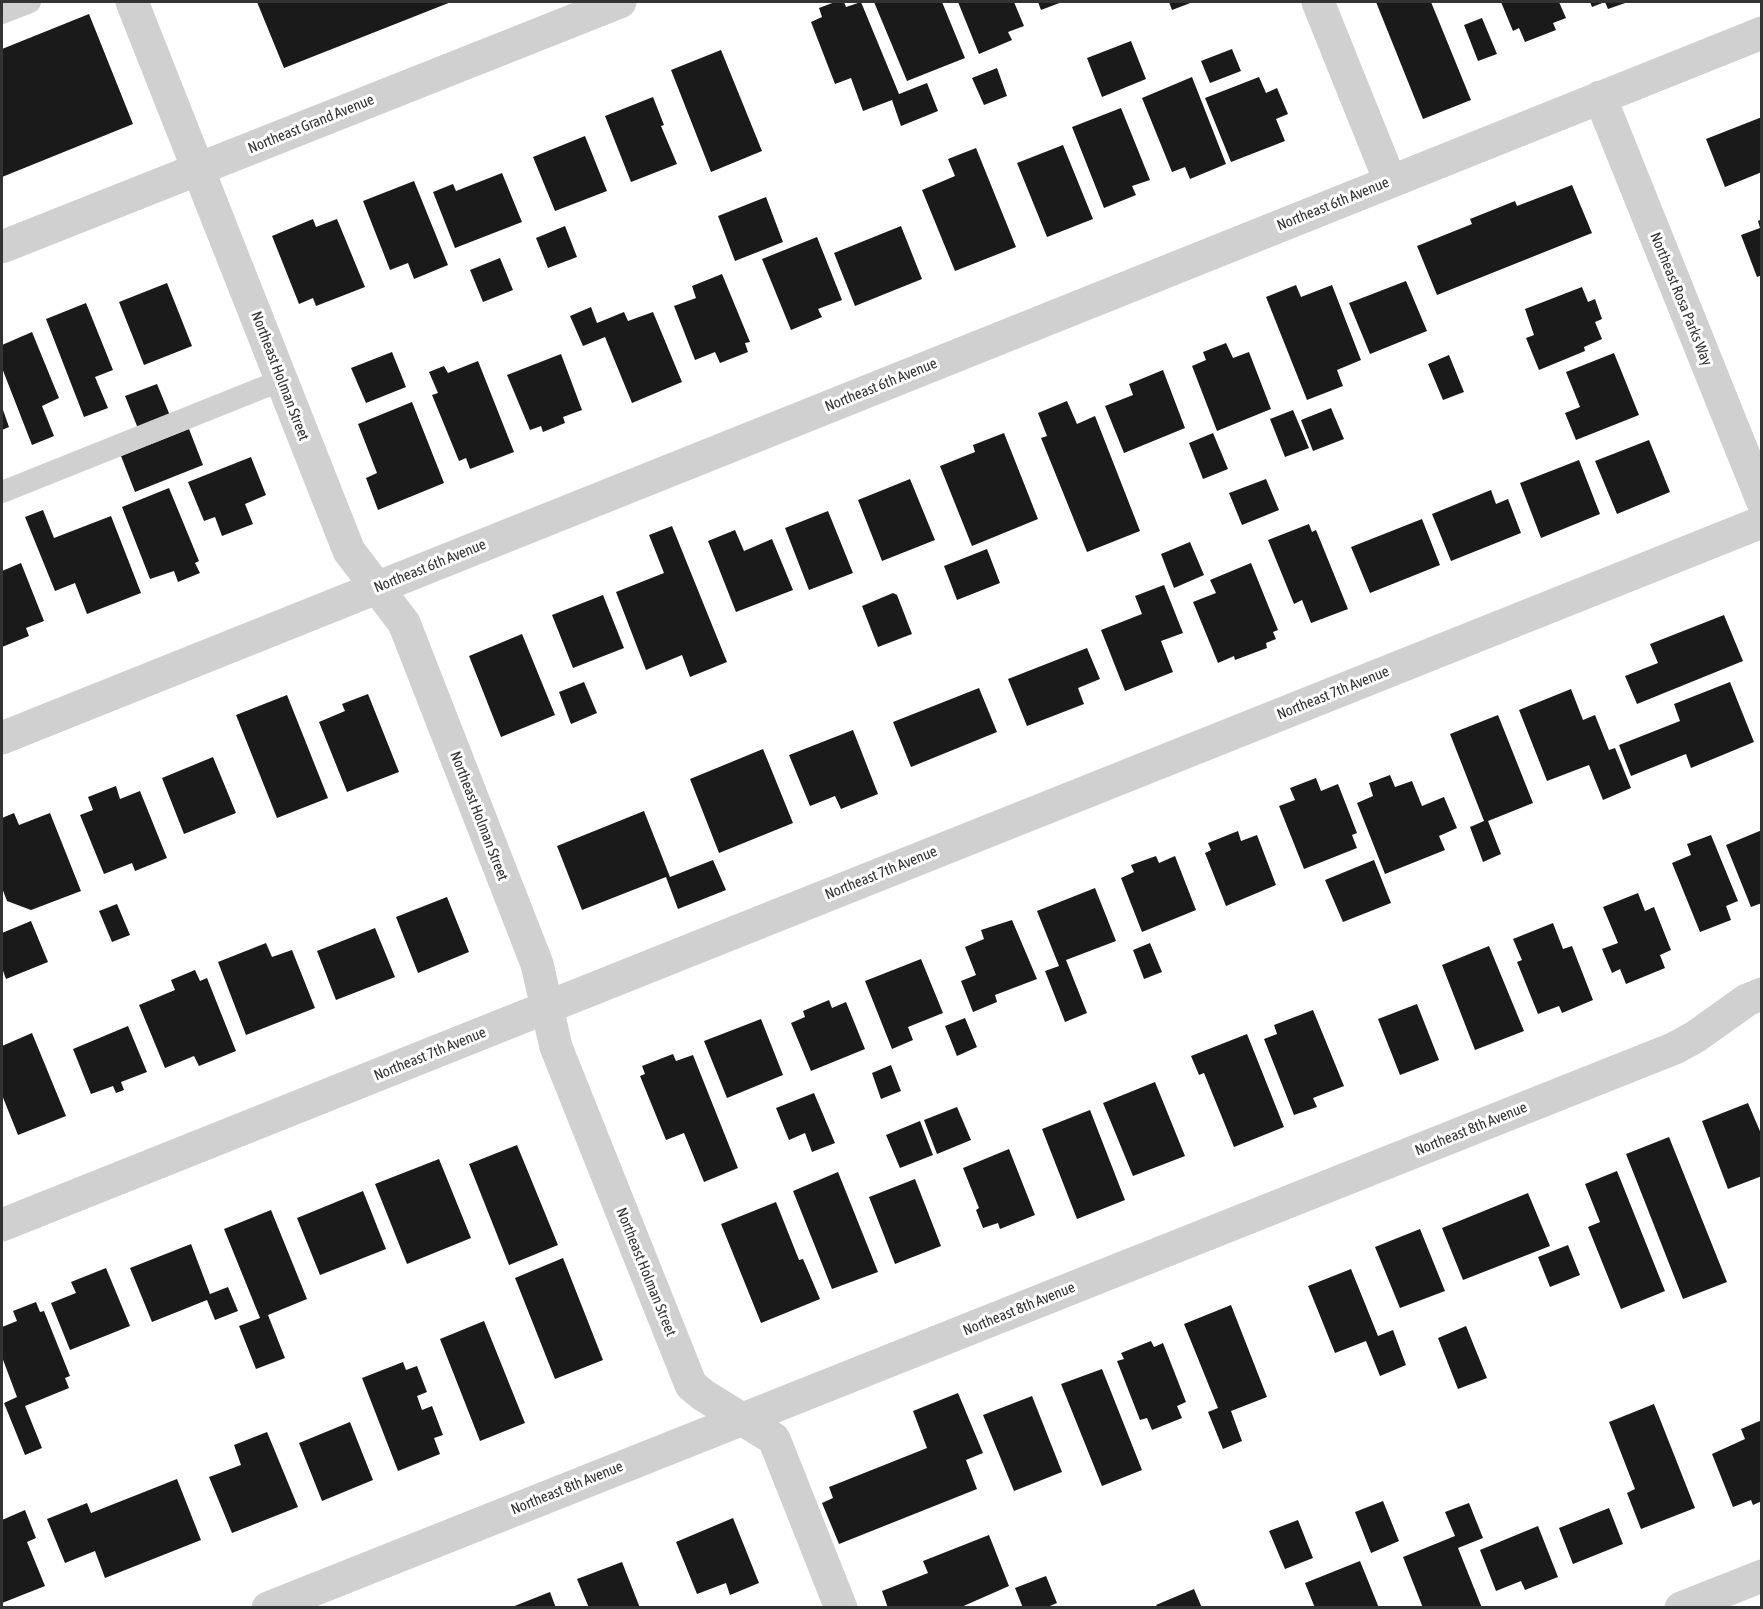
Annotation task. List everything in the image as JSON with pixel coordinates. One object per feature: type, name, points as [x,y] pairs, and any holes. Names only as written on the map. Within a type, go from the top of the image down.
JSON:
[{"type":"street","name":"Northeast Holman Street","points":[[132,2],[349,551],[404,623],[537,964],[556,1047],[691,1385],[702,1395],[774,1439],[841,1608]]},
{"type":"street","name":"Northeast Grand Avenue","points":[[2,247],[620,2]]},
{"type":"street","points":[[1318,2],[1390,181]]},
{"type":"street","name":"Northeast 6th Avenue","points":[[2,738],[1761,33]]},
{"type":"street","name":"Northeast Rosa Parks Way","points":[[1600,97],[1761,500]]},
{"type":"street","name":"Northeast 7th Avenue","points":[[2,1226],[1761,522]]},
{"type":"street","name":"Northeast 8th Avenue","points":[[278,1606],[1675,1048],[1695,1037],[1747,1000],[1761,994]]},
{"type":"street","points":[[1681,1608],[1730,1598],[1761,1576]]},
{"type":"lane","points":[[2,13],[30,2]]},
{"type":"lane","points":[[2,492],[282,380]]},
{"type":"building","points":[[257,2],[451,2],[284,68]]},
{"type":"building","points":[[835,2],[844,2],[846,7],[861,2],[899,94],[927,83],[938,111],[901,126],[892,100],[863,111],[851,78],[835,84],[811,22],[822,17],[819,8]]},
{"type":"building","points":[[874,2],[942,2],[965,58],[907,81]]},
{"type":"building","points":[[958,2],[1014,2],[1024,26],[1008,32],[1012,40],[979,54]]},
{"type":"building","points":[[1038,2],[1062,2],[1041,10]]},
{"type":"building","points":[[1169,2],[1193,2],[1172,10]]},
{"type":"building","points":[[1376,2],[1431,2],[1471,100],[1423,119]]},
{"type":"building","points":[[1501,2],[1559,2],[1566,18],[1553,23],[1556,30],[1525,42],[1519,28],[1513,31]]},
{"type":"building","points":[[1590,2],[1605,2],[1592,7]]},
{"type":"building","points":[[1605,2],[1628,2],[1608,9]]},
{"type":"building","points":[[89,14],[133,124],[2,177],[2,49]]},
{"type":"building","points":[[1482,18],[1497,54],[1478,61],[1464,25]]},
{"type":"building","points":[[1131,41],[1146,79],[1102,97],[1087,58]]},
{"type":"building","points":[[1232,49],[1241,71],[1210,83],[1201,61]]},
{"type":"building","points":[[721,50],[762,151],[711,172],[671,70]]},
{"type":"building","points":[[997,68],[1007,96],[984,105],[972,78]]},
{"type":"building","points":[[1192,77],[1226,164],[1190,179],[1185,167],[1172,172],[1142,98]]},
{"type":"building","points":[[1259,77],[1266,93],[1277,88],[1288,114],[1276,119],[1285,141],[1231,162],[1205,98]]},
{"type":"building","points":[[653,97],[664,125],[661,126],[677,164],[631,182],[605,116]]},
{"type":"building","points":[[1121,108],[1150,180],[1132,186],[1136,195],[1104,208],[1072,127]]},
{"type":"building","points":[[1762,117],[1762,172],[1725,187],[1706,139]]},
{"type":"building","points":[[585,136],[607,191],[555,211],[533,157]]},
{"type":"building","points":[[1063,145],[1093,219],[1047,237],[1017,163]]},
{"type":"building","points":[[976,148],[1016,247],[955,271],[922,190],[955,176],[948,159]]},
{"type":"building","points":[[502,173],[522,222],[455,248],[433,192],[453,184],[456,191]]},
{"type":"building","points":[[414,181],[448,265],[414,279],[408,263],[390,270],[363,201]]},
{"type":"building","points":[[1572,185],[1592,233],[1437,295],[1417,246],[1472,224],[1470,219],[1515,201],[1517,206]]},
{"type":"building","points":[[766,197],[783,242],[735,261],[718,216]]},
{"type":"building","points":[[313,219],[316,227],[337,219],[365,287],[316,306],[313,298],[299,304],[272,236]]},
{"type":"building","points":[[1762,219],[1762,275],[1757,277],[1741,235],[1760,228],[1758,221]]},
{"type":"building","points":[[565,226],[577,257],[548,268],[536,238]]},
{"type":"building","points":[[901,226],[922,279],[855,306],[834,253]]},
{"type":"building","points":[[817,237],[842,300],[818,309],[822,317],[791,330],[762,259]]},
{"type":"building","points":[[500,258],[513,290],[483,302],[470,270]]},
{"type":"building","points":[[722,274],[750,342],[745,343],[748,352],[720,363],[715,352],[695,360],[674,306],[696,298],[692,286]]},
{"type":"building","points":[[1406,281],[1427,331],[1370,354],[1349,303]]},
{"type":"building","points":[[167,283],[192,346],[144,365],[119,302]]},
{"type":"building","points":[[1296,285],[1301,297],[1332,285],[1361,360],[1337,370],[1343,386],[1307,400],[1266,297]]},
{"type":"building","points":[[1582,287],[1588,302],[1595,299],[1602,319],[1595,322],[1602,339],[1584,347],[1585,351],[1539,370],[1526,338],[1534,335],[1525,309]]},
{"type":"building","points":[[86,303],[113,370],[95,377],[108,408],[84,417],[46,319]]},
{"type":"building","points":[[591,307],[597,323],[624,312],[628,321],[653,312],[682,382],[632,403],[605,337],[583,346],[570,316]]},
{"type":"building","points":[[32,332],[59,398],[42,406],[54,436],[32,445],[2,368],[2,345]]},
{"type":"building","points":[[1226,343],[1233,358],[1249,352],[1271,409],[1217,431],[1192,366],[1206,360],[1203,352]]},
{"type":"building","points":[[392,352],[406,387],[366,403],[351,368]]},
{"type":"building","points":[[1614,353],[1639,415],[1576,440],[1565,413],[1580,407],[1566,372]]},
{"type":"building","points":[[561,354],[582,410],[563,417],[565,423],[543,432],[541,426],[530,430],[507,375]]},
{"type":"building","points":[[1449,355],[1464,392],[1443,400],[1428,364]]},
{"type":"building","points":[[478,361],[514,452],[470,469],[466,458],[459,461],[432,395],[438,393],[429,372],[444,366],[448,373]]},
{"type":"building","points":[[1163,370],[1185,428],[1124,453],[1105,406],[1133,395],[1129,384]]},
{"type":"building","points":[[157,384],[171,418],[139,431],[125,396]]},
{"type":"building","points":[[1067,401],[1077,424],[1095,416],[1140,531],[1087,552],[1041,438],[1047,436],[1038,413]]},
{"type":"building","points":[[412,402],[444,483],[378,510],[366,478],[377,473],[358,424]]},
{"type":"building","points":[[2,407],[9,427],[2,430]]},
{"type":"building","points":[[1331,408],[1344,439],[1313,451],[1301,420]]},
{"type":"building","points":[[1293,410],[1309,448],[1285,457],[1270,419]]},
{"type":"building","points":[[189,429],[203,465],[135,492],[121,456]]},
{"type":"building","points":[[1004,433],[1038,519],[972,546],[940,466],[975,452],[973,445]]},
{"type":"building","points":[[1213,433],[1228,469],[1203,479],[1189,443]]},
{"type":"building","points":[[1649,440],[1670,492],[1617,514],[1595,461]]},
{"type":"building","points":[[251,457],[266,495],[245,504],[253,524],[222,536],[215,517],[204,521],[188,482]]},
{"type":"building","points":[[1579,460],[1600,514],[1541,538],[1520,483]]},
{"type":"building","points":[[910,479],[935,540],[882,561],[858,500]]},
{"type":"building","points":[[1266,479],[1279,510],[1242,525],[1229,493]]},
{"type":"building","points":[[169,488],[199,561],[195,563],[200,573],[178,582],[174,571],[150,579],[122,507]]},
{"type":"building","points":[[1491,490],[1496,504],[1508,499],[1521,533],[1451,561],[1432,514]]},
{"type":"building","points":[[43,510],[54,538],[111,516],[141,593],[87,614],[75,583],[55,591],[25,517]]},
{"type":"building","points":[[828,511],[853,573],[809,590],[785,528]]},
{"type":"building","points":[[1422,519],[1440,565],[1370,593],[1351,547]]},
{"type":"building","points":[[1309,524],[1312,532],[1316,530],[1348,609],[1311,623],[1302,600],[1294,604],[1268,540]]},
{"type":"building","points":[[672,526],[727,662],[690,677],[682,655],[646,670],[616,592],[664,573],[649,535]]},
{"type":"building","points":[[735,530],[744,551],[772,539],[793,590],[736,612],[708,541]]},
{"type":"building","points":[[1190,542],[1204,575],[1174,588],[1161,554]]},
{"type":"building","points":[[987,549],[1000,583],[957,600],[944,566]]},
{"type":"building","points":[[21,563],[44,621],[26,628],[29,636],[2,647],[2,571]]},
{"type":"building","points":[[1251,563],[1278,630],[1273,632],[1276,639],[1266,643],[1267,648],[1235,660],[1234,656],[1218,663],[1193,602],[1216,593],[1210,580]]},
{"type":"building","points":[[1164,585],[1183,633],[1161,641],[1173,672],[1125,691],[1101,630],[1142,614],[1135,596]]},
{"type":"building","points":[[893,593],[897,595],[912,634],[878,647],[862,606]]},
{"type":"building","points":[[603,595],[624,648],[573,668],[552,615]]},
{"type":"building","points":[[1724,615],[1743,661],[1637,704],[1625,676],[1658,663],[1650,644]]},
{"type":"building","points":[[522,634],[555,715],[501,737],[469,656]]},
{"type":"building","points":[[1087,648],[1100,679],[1078,688],[1084,704],[1027,726],[1008,679]]},
{"type":"building","points":[[584,682],[597,713],[571,724],[559,692]]},
{"type":"building","points":[[1730,682],[1754,742],[1691,768],[1686,754],[1631,776],[1619,745],[1680,721],[1674,704]]},
{"type":"building","points":[[979,688],[997,732],[911,767],[893,722]]},
{"type":"building","points":[[1571,689],[1583,720],[1595,715],[1609,750],[1615,748],[1631,788],[1603,800],[1589,765],[1547,781],[1519,710]]},
{"type":"building","points":[[368,694],[399,772],[347,792],[319,722],[345,711],[342,704]]},
{"type":"building","points":[[287,695],[328,798],[277,818],[236,715]]},
{"type":"building","points":[[1498,715],[1533,803],[1488,821],[1501,854],[1483,862],[1470,827],[1484,821],[1450,734]]},
{"type":"building","points":[[853,730],[878,794],[841,809],[835,796],[810,806],[789,755]]},
{"type":"building","points":[[763,749],[793,823],[719,853],[690,779]]},
{"type":"building","points":[[213,757],[236,813],[184,834],[162,778]]},
{"type":"building","points":[[1390,775],[1395,787],[1412,781],[1422,806],[1444,797],[1457,828],[1439,836],[1445,850],[1385,874],[1357,803],[1373,796],[1369,783]]},
{"type":"building","points":[[1316,778],[1321,791],[1338,784],[1357,833],[1352,835],[1357,848],[1304,869],[1279,806],[1295,800],[1290,788]]},
{"type":"building","points":[[116,786],[120,799],[140,791],[167,858],[135,871],[132,863],[104,874],[80,815],[93,810],[88,797]]},
{"type":"building","points":[[644,811],[670,877],[713,860],[726,890],[678,909],[666,877],[582,910],[557,846]]},
{"type":"building","points":[[14,813],[19,825],[50,813],[81,891],[31,910],[7,901],[2,888],[2,818]]},
{"type":"building","points":[[1762,830],[1762,903],[1751,907],[1726,845]]},
{"type":"building","points":[[1238,831],[1241,841],[1257,835],[1276,885],[1226,906],[1205,853],[1211,850],[1208,843]]},
{"type":"building","points":[[1711,835],[1738,901],[1726,906],[1731,920],[1700,932],[1672,863],[1691,855],[1687,844]]},
{"type":"building","points":[[1156,856],[1159,863],[1175,856],[1196,910],[1142,932],[1121,878],[1134,872],[1131,865]]},
{"type":"building","points":[[1374,860],[1391,903],[1343,922],[1325,880]]},
{"type":"building","points":[[1095,888],[1116,941],[1066,960],[1087,1013],[1065,1022],[1045,971],[1059,966],[1037,911]]},
{"type":"building","points":[[1638,893],[1645,911],[1654,907],[1671,950],[1660,955],[1665,968],[1626,984],[1620,969],[1612,973],[1602,949],[1618,943],[1603,907]]},
{"type":"building","points":[[447,897],[469,952],[418,973],[396,917]]},
{"type":"building","points":[[117,904],[130,935],[112,942],[99,911]]},
{"type":"building","points":[[1012,920],[1037,979],[995,995],[997,1002],[973,1012],[961,981],[976,975],[965,947],[984,939],[981,930]]},
{"type":"building","points":[[31,921],[48,962],[6,979],[2,968],[2,933]]},
{"type":"building","points":[[1553,923],[1563,949],[1572,946],[1593,1000],[1562,1013],[1559,1006],[1538,1014],[1517,962],[1522,960],[1513,939]]},
{"type":"building","points":[[375,928],[395,977],[336,1000],[317,951]]},
{"type":"building","points":[[266,943],[272,957],[292,950],[315,1008],[246,1035],[218,962]]},
{"type":"building","points":[[1150,943],[1162,972],[1144,979],[1133,950]]},
{"type":"building","points":[[1489,946],[1524,1031],[1475,1050],[1442,965]]},
{"type":"building","points":[[921,959],[943,1013],[908,1027],[913,1040],[892,1049],[865,981]]},
{"type":"building","points":[[195,970],[200,981],[207,978],[236,1051],[199,1066],[194,1056],[165,1068],[139,1005],[175,990],[171,980]]},
{"type":"building","points":[[829,1000],[832,1008],[846,1002],[865,1049],[811,1071],[791,1023],[805,1017],[803,1011]]},
{"type":"building","points":[[1417,1004],[1439,1060],[1400,1075],[1378,1019]]},
{"type":"building","points":[[1313,1010],[1344,1086],[1313,1098],[1317,1107],[1294,1115],[1264,1039],[1277,1034],[1274,1025]]},
{"type":"building","points":[[965,1018],[977,1047],[957,1056],[945,1026]]},
{"type":"building","points":[[761,1019],[783,1075],[727,1098],[704,1041]]},
{"type":"building","points":[[128,1026],[147,1072],[121,1082],[124,1090],[116,1093],[113,1086],[91,1094],[73,1049]]},
{"type":"building","points":[[32,1033],[66,1116],[18,1135],[2,1095],[2,1046]]},
{"type":"building","points":[[1247,1034],[1284,1127],[1234,1147],[1204,1073],[1199,1075],[1191,1056]]},
{"type":"building","points":[[673,1054],[676,1061],[693,1055],[738,1168],[704,1182],[684,1133],[666,1140],[640,1076],[645,1074],[642,1066]]},
{"type":"building","points":[[891,1065],[901,1091],[881,1099],[872,1073]]},
{"type":"building","points":[[1155,1082],[1185,1156],[1133,1176],[1103,1103]]},
{"type":"building","points":[[814,1093],[835,1143],[812,1152],[805,1133],[789,1140],[776,1108]]},
{"type":"building","points":[[1748,1103],[1762,1136],[1762,1176],[1728,1189],[1702,1121]]},
{"type":"building","points":[[957,1107],[971,1140],[937,1154],[924,1120]]},
{"type":"building","points":[[1090,1110],[1125,1200],[1077,1219],[1042,1129]]},
{"type":"building","points":[[920,1121],[933,1155],[900,1168],[886,1135]]},
{"type":"building","points":[[1669,1137],[1727,1282],[1683,1299],[1626,1154]]},
{"type":"building","points":[[517,1145],[558,1245],[509,1265],[469,1164]]},
{"type":"building","points":[[1009,1149],[1035,1215],[1000,1229],[998,1223],[983,1228],[976,1210],[979,1208],[963,1168]]},
{"type":"building","points":[[439,1159],[471,1238],[407,1264],[375,1184]]},
{"type":"building","points":[[1617,1171],[1665,1291],[1621,1309],[1588,1227],[1600,1222],[1585,1184]]},
{"type":"building","points":[[838,1172],[878,1272],[832,1289],[793,1191]]},
{"type":"building","points":[[915,1179],[941,1246],[895,1264],[869,1197]]},
{"type":"building","points":[[363,1191],[386,1249],[320,1275],[297,1218]]},
{"type":"building","points":[[1528,1193],[1550,1246],[1463,1280],[1442,1228]]},
{"type":"building","points":[[776,1202],[799,1260],[803,1259],[820,1299],[761,1323],[721,1224]]},
{"type":"building","points":[[271,1210],[307,1299],[268,1315],[285,1358],[256,1369],[239,1326],[260,1318],[224,1229]]},
{"type":"building","points":[[1420,1229],[1445,1291],[1400,1308],[1375,1247]]},
{"type":"building","points":[[191,1244],[210,1294],[228,1287],[238,1311],[215,1320],[207,1300],[152,1322],[130,1268]]},
{"type":"building","points":[[1568,1245],[1580,1275],[1550,1287],[1538,1257]]},
{"type":"building","points":[[563,1258],[603,1360],[555,1379],[515,1278]]},
{"type":"building","points":[[106,1268],[130,1326],[70,1350],[51,1303],[76,1293],[71,1282]]},
{"type":"building","points":[[1351,1269],[1378,1336],[1393,1330],[1406,1365],[1380,1376],[1366,1341],[1335,1353],[1308,1286]]},
{"type":"building","points":[[36,1302],[40,1312],[44,1311],[70,1376],[65,1378],[69,1388],[25,1406],[42,1448],[25,1455],[4,1403],[17,1397],[2,1357],[2,1327],[17,1321],[13,1311]]},
{"type":"building","points":[[1231,1305],[1267,1397],[1231,1411],[1242,1441],[1223,1449],[1208,1412],[1218,1408],[1184,1324]]},
{"type":"building","points":[[484,1321],[525,1423],[480,1441],[440,1339]]},
{"type":"building","points":[[1466,1326],[1487,1378],[1458,1389],[1438,1338]]},
{"type":"building","points":[[1151,1341],[1154,1347],[1163,1343],[1186,1402],[1177,1406],[1182,1418],[1152,1430],[1147,1418],[1140,1420],[1117,1361],[1124,1359],[1121,1353]]},
{"type":"building","points":[[403,1362],[406,1370],[417,1366],[427,1392],[417,1396],[422,1410],[432,1406],[443,1435],[434,1438],[440,1454],[398,1471],[362,1378]]},
{"type":"building","points":[[1102,1369],[1142,1470],[1102,1486],[1061,1384]]},
{"type":"building","points":[[958,1393],[983,1453],[966,1460],[977,1489],[839,1544],[822,1503],[833,1498],[829,1487],[927,1448],[913,1411]]},
{"type":"building","points":[[1032,1396],[1062,1472],[1014,1491],[983,1415]]},
{"type":"building","points":[[1654,1404],[1695,1508],[1641,1529],[1627,1493],[1635,1489],[1609,1422]]},
{"type":"building","points":[[1762,1420],[1762,1501],[1753,1505],[1751,1500],[1733,1507],[1712,1454],[1745,1439],[1741,1429]]},
{"type":"building","points":[[350,1422],[373,1480],[322,1501],[299,1443]]},
{"type":"building","points":[[267,1432],[298,1507],[232,1533],[209,1477],[241,1465],[234,1445]]},
{"type":"building","points":[[177,1479],[201,1540],[105,1578],[95,1551],[65,1563],[47,1519],[87,1503],[91,1513]]},
{"type":"building","points":[[1383,1501],[1399,1541],[1371,1553],[1355,1512]]},
{"type":"building","points":[[1469,1503],[1483,1538],[1458,1548],[1482,1608],[1423,1608],[1403,1557],[1455,1536],[1445,1512]]},
{"type":"building","points":[[1609,1508],[1623,1544],[1573,1564],[1559,1528]]},
{"type":"building","points":[[25,1510],[36,1538],[27,1542],[45,1586],[2,1603],[2,1520]]},
{"type":"building","points":[[733,1518],[759,1583],[730,1595],[726,1583],[697,1594],[676,1542]]},
{"type":"building","points":[[1298,1520],[1313,1558],[1285,1569],[1269,1531]]},
{"type":"building","points":[[1538,1526],[1558,1577],[1525,1590],[1521,1581],[1496,1591],[1480,1550]]},
{"type":"building","points":[[989,1535],[1009,1586],[959,1608],[888,1608],[882,1591],[928,1573],[923,1561]]},
{"type":"building","points":[[1360,1561],[1379,1608],[1315,1608],[1305,1583]]},
{"type":"building","points":[[622,1562],[640,1608],[589,1608],[577,1579]]},
{"type":"building","points":[[1046,1576],[1057,1603],[1045,1608],[1023,1608],[1015,1588]]},
{"type":"building","points":[[1194,1589],[1202,1608],[1158,1608],[1156,1605]]},
{"type":"building","points":[[550,1592],[556,1608],[512,1608],[512,1607]]}]
